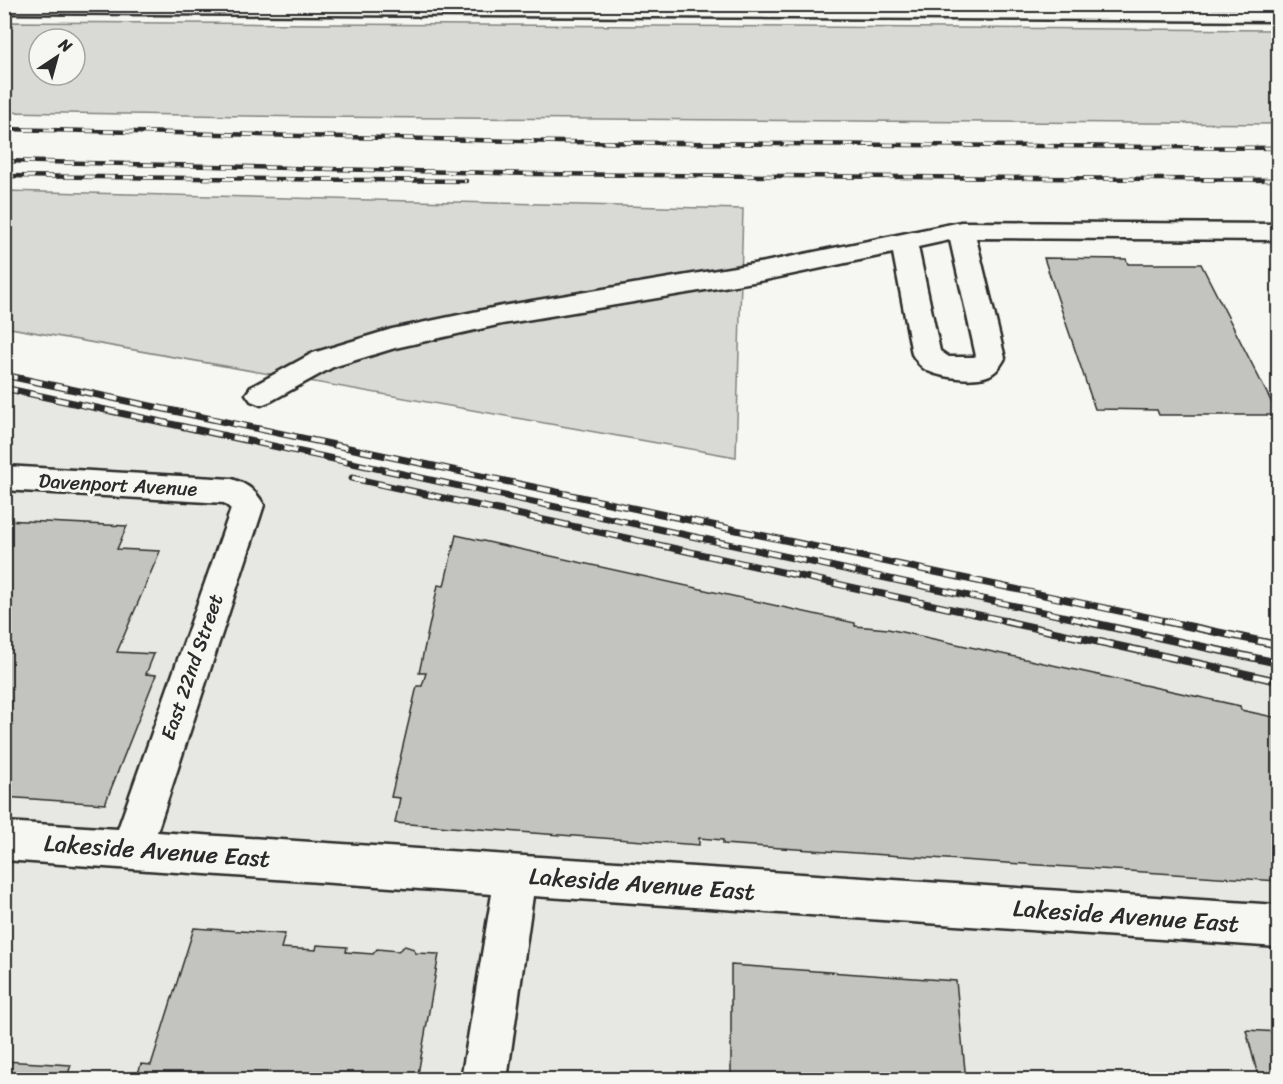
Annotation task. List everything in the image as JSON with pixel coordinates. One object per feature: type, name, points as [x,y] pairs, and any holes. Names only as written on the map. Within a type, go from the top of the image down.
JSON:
[{"type":"street","points":[[4,7],[912,8],[1278,15]]},
{"type":"street","points":[[904,244],[926,354],[931,361],[946,368],[982,367],[991,358],[961,230]]},
{"type":"street","points":[[261,394],[323,360],[392,339],[502,315],[765,272],[961,230],[1278,232]]},
{"type":"street","name":"Davenport Avenue","points":[[4,478],[232,491]]},
{"type":"street","name":"East 22nd Street","points":[[131,849],[248,505],[232,491]]},
{"type":"street","name":"Lakeside Avenue East","points":[[4,841],[1278,926]]},
{"type":"street","points":[[484,1080],[516,875]]},
{"type":"shaded area","points":[[1278,4],[1278,9],[1012,6],[980,9],[948,5]]},
{"type":"shaded area","points":[[5,22],[1278,30],[1278,124],[313,117],[5,112]]},
{"type":"shaded area","points":[[4,191],[743,209],[736,457],[5,327]]},
{"type":"shaded area","points":[[5,388],[1278,663],[1278,1079],[5,1080]]},
{"type":"building","points":[[1044,258],[1126,259],[1128,264],[1201,264],[1278,415],[1159,415],[1157,410],[1095,409]]},
{"type":"building","points":[[4,520],[127,526],[117,549],[160,551],[117,652],[154,654],[146,674],[156,675],[105,804],[4,797]]},
{"type":"building","points":[[456,535],[855,623],[855,626],[888,629],[1240,706],[1241,710],[1278,718],[1278,881],[723,844],[723,840],[699,838],[699,845],[395,823],[400,798],[391,797],[417,686],[422,686],[426,673],[419,673],[438,585],[444,586]]},
{"type":"building","points":[[194,928],[285,934],[281,948],[316,950],[317,945],[347,947],[346,952],[373,954],[377,949],[398,951],[405,946],[414,949],[415,953],[439,954],[417,1080],[136,1080],[141,1064],[151,1065]]},
{"type":"building","points":[[731,965],[956,981],[966,1080],[731,1080]]},
{"type":"building","points":[[1246,1030],[1278,1032],[1278,1080],[1259,1080]]},
{"type":"building","points":[[4,1061],[71,1065],[66,1080],[4,1080]]},
{"type":"railway","points":[[4,129],[560,142],[1278,148]]},
{"type":"railway","points":[[4,161],[533,174],[1278,180]]},
{"type":"railway","points":[[4,176],[466,181]]},
{"type":"railway","points":[[4,375],[1171,622]]},
{"type":"railway","points":[[4,388],[1090,622]]},
{"type":"railway","points":[[352,478],[1011,622]]},
{"type":"railway","points":[[1004,621],[1278,681]]},
{"type":"railway","points":[[1083,621],[1278,663]]},
{"type":"railway","points":[[1164,621],[1278,645]]}]
